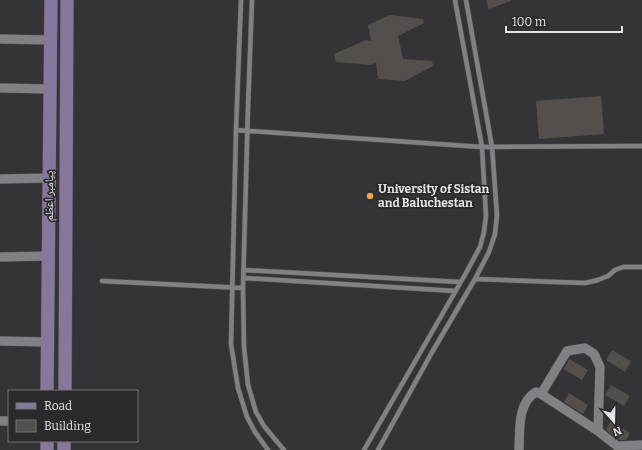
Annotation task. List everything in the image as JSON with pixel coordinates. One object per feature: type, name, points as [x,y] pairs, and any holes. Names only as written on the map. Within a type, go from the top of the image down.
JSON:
[{"type":"main road","name":"پیامبر اعظم","points":[[47,390],[50,0]]},
{"type":"main road","name":"پیامبر اعظم","points":[[65,390],[68,0]]},
{"type":"street","points":[[0,39],[50,40]]},
{"type":"street","points":[[0,88],[50,89]]},
{"type":"street","points":[[0,179],[49,178]]},
{"type":"street","points":[[0,257],[49,256]]},
{"type":"street","points":[[0,341],[47,342]]},
{"type":"street","points":[[542,394],[567,351],[585,348],[594,354],[600,367],[598,431]]},
{"type":"street","points":[[519,450],[521,413],[530,395],[536,392],[542,394],[598,431],[617,446],[642,445]]},
{"type":"lane","points":[[241,0],[236,130],[232,344],[238,388],[247,416],[255,432],[268,450]]},
{"type":"lane","points":[[252,0],[243,288],[244,347],[248,385],[256,412],[264,426],[284,450]]},
{"type":"lane","points":[[364,450],[456,291],[480,247],[484,232],[486,216],[482,147],[455,0]]},
{"type":"lane","points":[[378,450],[431,354],[475,279],[489,252],[495,234],[497,215],[492,147],[466,0]]},
{"type":"lane","points":[[236,130],[482,147],[642,146]]},
{"type":"lane","points":[[484,232],[495,234]]},
{"type":"lane","points":[[475,279],[585,283],[608,276],[615,270],[623,267],[642,267]]},
{"type":"lane","points":[[244,270],[460,282]]},
{"type":"lane","points":[[244,278],[456,291]]},
{"type":"lane","points":[[102,282],[243,288]]},
{"type":"building","points":[[486,0],[511,0],[511,1],[489,9]]},
{"type":"building","points":[[390,15],[423,19],[424,23],[398,36],[403,59],[432,61],[433,66],[405,81],[378,79],[376,62],[371,65],[336,62],[334,54],[366,40],[371,41],[368,25]]},
{"type":"building","points":[[601,96],[604,134],[539,139],[536,101]]},
{"type":"building","points":[[612,350],[631,361],[625,372],[606,360]]},
{"type":"building","points":[[569,359],[588,370],[582,380],[564,369]]},
{"type":"building","points":[[611,385],[630,396],[624,406],[605,395]]},
{"type":"building","points":[[569,393],[588,405],[583,414],[564,402]]},
{"type":"building","points":[[611,421],[630,433],[626,440],[619,440],[606,430]]},
{"type":"place","name":"University of Sistan and Baluchestan","points":[[370,196]]}]
